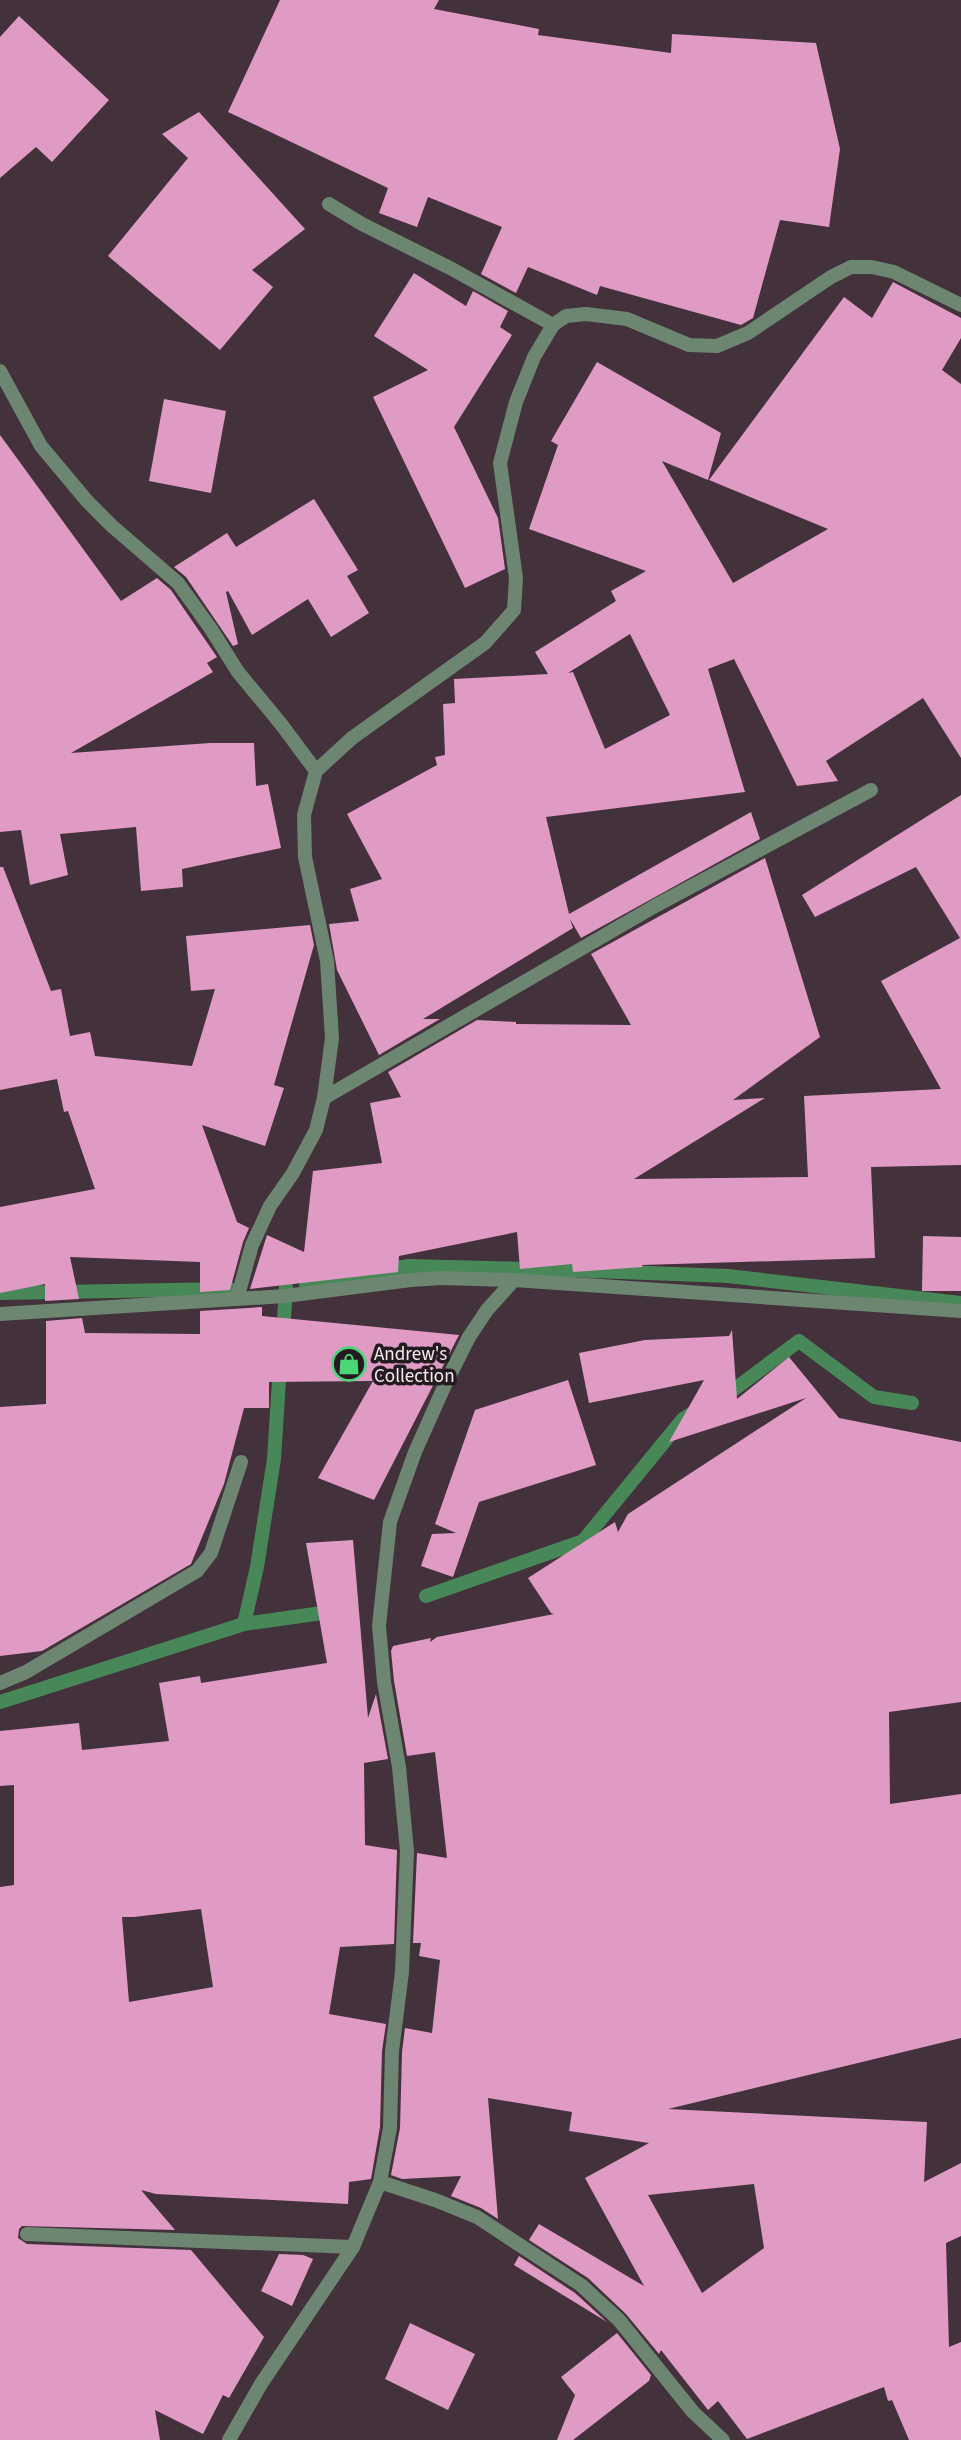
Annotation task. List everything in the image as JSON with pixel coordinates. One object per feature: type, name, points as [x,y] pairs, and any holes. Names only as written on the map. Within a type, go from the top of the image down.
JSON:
[{"type":"street","points":[[329,204],[362,225],[452,269],[553,325]]},
{"type":"street","points":[[237,1298],[252,1245],[270,1206],[316,1130],[324,1098],[332,1038],[327,961],[305,857],[304,816],[316,771],[352,738],[485,643],[514,610],[516,578],[500,463],[520,391],[534,357],[553,325],[566,316],[586,314],[627,319],[689,345],[717,346],[748,333],[850,267],[872,267],[894,272],[961,305]]},
{"type":"street","points":[[0,370],[41,446],[95,510],[178,583],[238,672],[316,771]]},
{"type":"street","points":[[324,1098],[655,906],[871,790]]},
{"type":"street","points":[[0,1314],[285,1296],[422,1280],[514,1280],[961,1311]]},
{"type":"street","points":[[229,2440],[261,2384],[354,2247],[380,2182],[390,2128],[392,2051],[403,1959],[407,1852],[399,1767],[384,1682],[379,1626],[390,1522],[415,1452],[464,1347],[487,1310],[514,1280]]},
{"type":"street","points":[[0,1683],[26,1672],[197,1571],[211,1553],[241,1462]]},
{"type":"street","points":[[380,2182],[477,2217],[581,2285],[619,2320],[694,2412],[723,2440]]},
{"type":"street","points":[[27,2234],[354,2247]]},
{"type":"building","points":[[280,0],[439,0],[434,9],[539,29],[538,35],[671,53],[672,34],[816,43],[840,149],[829,227],[780,220],[753,318],[741,325],[600,286],[597,295],[528,267],[516,293],[481,274],[502,227],[428,197],[417,227],[379,213],[388,188],[228,112]]},
{"type":"building","points":[[19,16],[109,100],[52,162],[36,147],[0,178],[0,37]]},
{"type":"building","points":[[199,112],[305,229],[252,270],[273,287],[220,350],[108,256],[188,158],[162,134]]},
{"type":"building","points":[[414,273],[466,306],[473,291],[508,311],[500,327],[512,335],[454,427],[498,518],[505,569],[465,588],[373,397],[428,370],[374,336]]},
{"type":"building","points":[[893,282],[961,318],[961,338],[942,370],[961,384],[961,758],[923,698],[826,761],[838,781],[797,786],[734,659],[708,669],[745,792],[546,817],[569,914],[751,812],[760,839],[581,938],[570,919],[573,928],[423,1019],[440,1019],[379,1055],[337,970],[329,924],[359,921],[350,889],[382,879],[347,814],[437,765],[435,757],[445,755],[443,704],[455,703],[454,679],[548,674],[535,652],[616,601],[611,591],[646,571],[529,529],[558,445],[551,441],[597,362],[721,433],[708,480],[662,461],[733,583],[828,529],[709,480],[844,297],[872,318]],"holes":[[[630,634],[670,715],[605,749],[573,672],[568,673]]]},
{"type":"building","points":[[164,399],[226,411],[211,493],[149,481]]},
{"type":"building","points":[[0,435],[121,601],[157,578],[171,590],[217,657],[207,663],[213,672],[71,753],[210,743],[254,743],[256,786],[268,784],[281,848],[182,869],[183,887],[141,891],[136,827],[60,834],[68,875],[30,885],[21,830],[0,832]]},
{"type":"building","points":[[314,499],[358,570],[347,576],[369,613],[331,637],[308,599],[252,635],[228,591],[226,592],[238,644],[233,646],[186,577],[174,567],[227,533],[236,547]]},
{"type":"building","points":[[961,795],[961,1165],[871,1167],[875,1258],[642,1265],[643,1267],[573,1272],[572,1264],[520,1269],[517,1232],[399,1256],[398,1272],[250,1289],[267,1235],[304,1252],[313,1171],[382,1163],[370,1103],[401,1097],[388,1072],[477,1020],[516,1024],[631,1025],[591,954],[765,858],[820,1037],[733,1100],[765,1098],[634,1179],[808,1177],[804,1096],[941,1089],[881,981],[960,938],[916,867],[815,917],[802,895]]},
{"type":"building","points":[[0,867],[3,867],[51,991],[61,989],[70,1036],[90,1032],[95,1056],[192,1066],[215,989],[191,991],[186,936],[310,925],[314,945],[274,1085],[284,1088],[265,1146],[202,1125],[237,1222],[249,1228],[230,1290],[200,1292],[200,1262],[70,1257],[79,1299],[45,1301],[45,1284],[0,1293],[0,1207],[95,1189],[68,1111],[64,1112],[57,1079],[0,1090]]},
{"type":"building","points":[[923,1236],[961,1237],[961,1291],[922,1291]]},
{"type":"building","points":[[262,1307],[262,1316],[459,1335],[374,1500],[318,1478],[373,1381],[269,1382],[269,1408],[244,1408],[224,1484],[191,1564],[42,1651],[0,1656],[0,1407],[46,1404],[46,1321],[82,1318],[85,1333],[200,1334],[200,1311]]},
{"type":"building","points":[[732,1330],[737,1399],[789,1357],[839,1418],[961,1442],[961,1702],[889,1712],[890,1804],[961,1794],[961,2038],[668,2109],[927,2122],[924,2182],[961,2163],[961,2236],[946,2243],[949,2347],[961,2342],[961,2440],[909,2440],[892,2400],[888,2401],[884,2387],[747,2439],[718,2401],[708,2410],[661,2350],[659,2354],[626,2314],[588,2278],[529,2240],[539,2224],[644,2286],[585,2178],[649,2143],[569,2131],[572,2112],[488,2098],[498,2219],[481,2208],[451,2196],[461,2176],[402,2179],[391,2175],[400,2128],[405,2028],[432,2033],[440,1960],[419,1956],[421,1943],[413,1943],[417,1853],[447,1858],[435,1752],[407,1756],[394,1681],[391,1651],[393,1646],[431,1638],[430,1642],[437,1637],[554,1614],[528,1578],[615,1522],[618,1532],[628,1514],[806,1398],[669,1442],[704,1380],[589,1403],[579,1353],[645,1340],[729,1336]],"holes":[[[754,2184],[764,2248],[702,2293],[648,2195]]]},
{"type":"building","points":[[568,1380],[596,1465],[479,1502],[453,1577],[421,1566],[432,1534],[456,1533],[435,1524],[475,1410]]},
{"type":"building","points":[[353,1540],[368,1718],[376,1694],[388,1759],[364,1763],[365,1845],[397,1850],[394,1944],[340,1947],[329,2014],[386,2024],[382,2051],[380,2127],[371,2179],[349,2182],[348,2204],[156,2194],[141,2190],[175,2230],[22,2226],[18,2238],[27,2244],[191,2250],[264,2337],[229,2398],[223,2395],[203,2434],[155,2410],[160,2440],[0,2440],[0,1887],[14,1885],[14,1785],[0,1786],[0,1731],[79,1723],[82,1750],[169,1741],[159,1683],[200,1676],[201,1683],[327,1663],[306,1543]],"holes":[[[201,1909],[213,1987],[129,2002],[122,1917]]]},
{"type":"building","points":[[279,2254],[303,2255],[313,2259],[292,2306],[261,2291]]},
{"type":"building","points":[[519,2256],[575,2293],[607,2322],[514,2265]]},
{"type":"building","points":[[410,2323],[475,2354],[448,2410],[385,2379]]},
{"type":"building","points":[[617,2333],[651,2375],[649,2381],[573,2440],[557,2440],[575,2395],[561,2377]]},
{"type":"waterway","points":[[306,1285],[408,1266],[568,1270],[728,1276],[961,1303]]},
{"type":"waterway","points":[[283,1335],[286,1287]]},
{"type":"waterway","points":[[0,1293],[230,1289]]},
{"type":"waterway","points":[[720,1397],[799,1341],[874,1397],[912,1403]]},
{"type":"waterway","points":[[0,1702],[244,1624],[257,1567],[274,1459],[280,1365]]},
{"type":"waterway","points":[[426,1596],[583,1541],[683,1419],[696,1411]]},
{"type":"waterway","points":[[244,1624],[336,1611]]},
{"type":"place","name":"Andrew's Collection","points":[[349,1364]]}]
